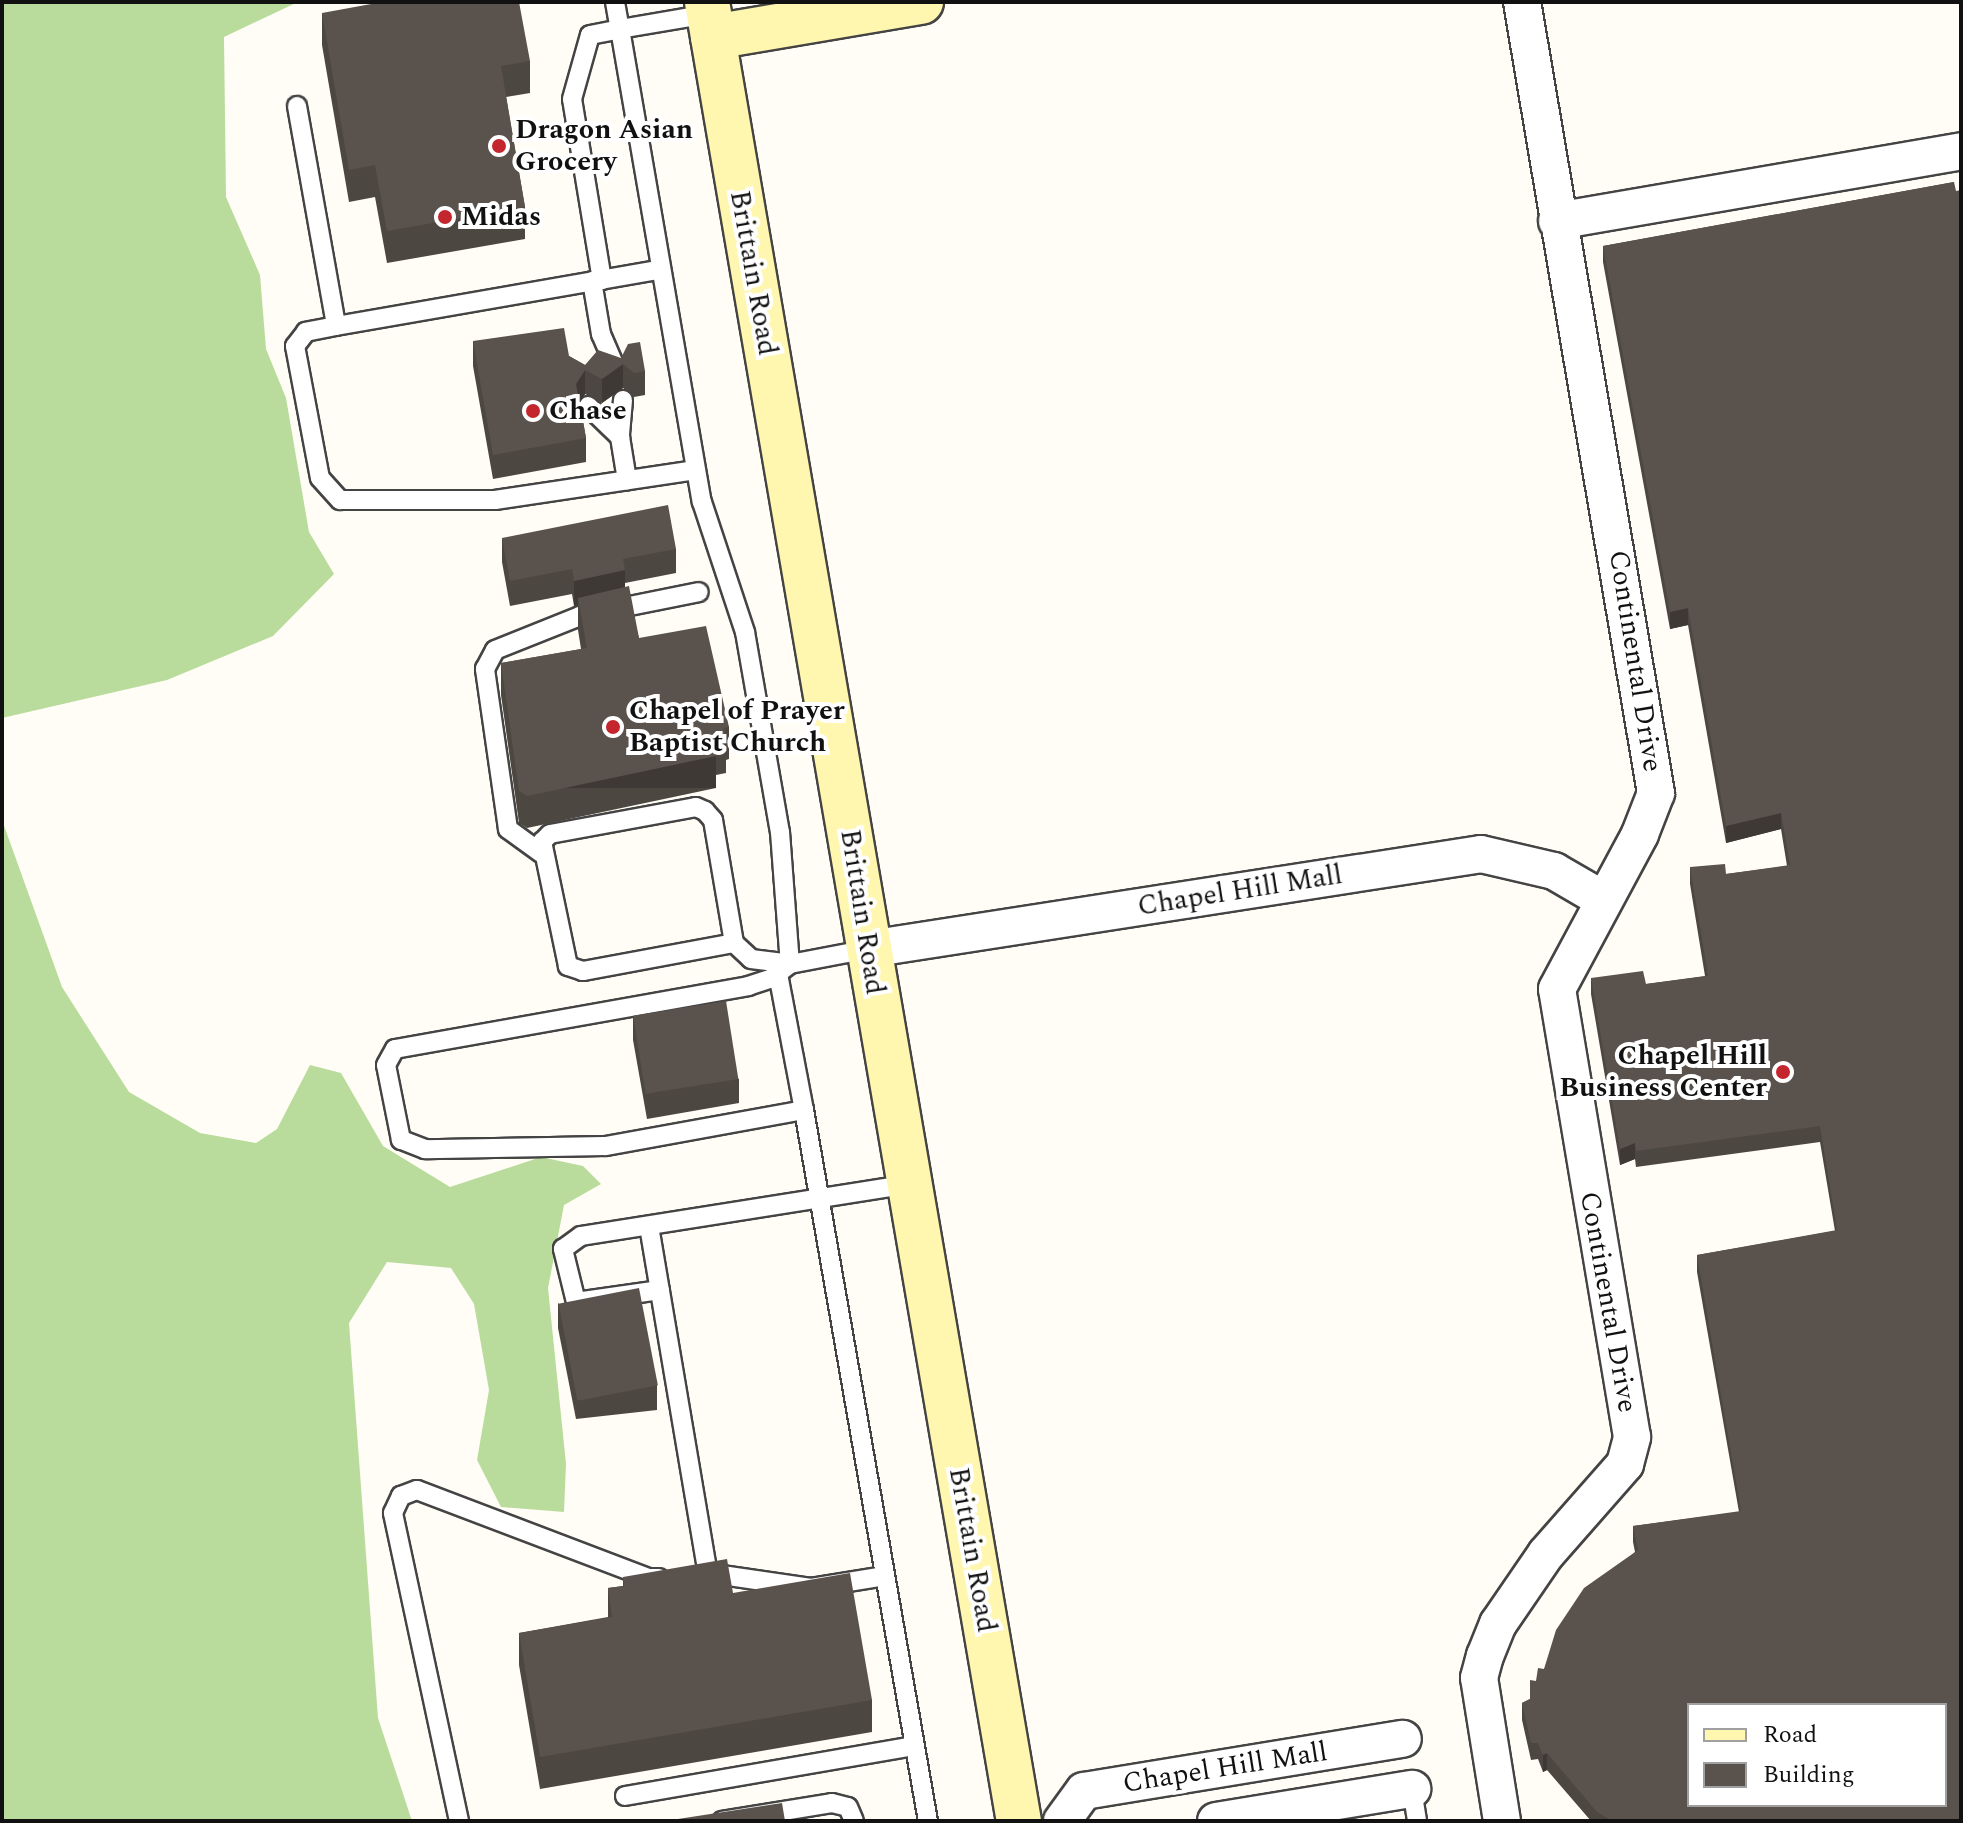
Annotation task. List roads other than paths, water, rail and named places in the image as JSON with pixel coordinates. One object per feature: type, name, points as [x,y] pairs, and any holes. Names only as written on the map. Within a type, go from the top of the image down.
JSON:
[{"type":"street","points":[[709,18],[921,2]]},
{"type":"street","name":"Continental Drive","points":[[1502,1821],[1479,1678],[1485,1656],[1498,1624],[1546,1554],[1625,1464],[1632,1437],[1557,1000],[1561,976],[1640,834],[1655,783],[1522,2]]},
{"type":"street","name":"Brittain Road","points":[[709,18],[1019,1821]]},
{"type":"street","points":[[1557,221],[1961,151]]},
{"type":"street","name":"Chapel Hill Mall","points":[[869,949],[1481,854],[1554,871],[1604,900]]},
{"type":"street","name":"Chapel Hill Mall","points":[[1060,1821],[1084,1791],[1403,1739]]},
{"type":"street","name":"Chapel Hill Mall","points":[[1216,1821],[1414,1805]]},
{"type":"lane","points":[[615,2],[696,470],[745,632],[780,832],[784,969],[804,1110],[928,1821]]},
{"type":"lane","points":[[593,368],[601,334],[597,280],[572,99],[590,35],[709,18]]},
{"type":"lane","points":[[297,106],[336,326]]},
{"type":"lane","points":[[661,269],[306,332],[295,346],[326,491],[340,500],[495,500],[696,470]]},
{"type":"lane","points":[[601,334],[624,370]]},
{"type":"lane","points":[[627,480],[620,437],[629,398]]},
{"type":"lane","points":[[595,404],[620,437]]},
{"type":"lane","points":[[541,853],[508,829],[485,669],[495,650],[580,616],[699,592]]},
{"type":"lane","points":[[734,943],[583,971],[568,966],[541,853],[542,842],[550,834],[696,807],[705,811],[713,820],[734,943],[751,959],[784,969]]},
{"type":"lane","points":[[804,1110],[605,1146],[425,1149],[401,1140],[386,1065],[395,1049],[748,986],[784,969],[869,949]]},
{"type":"lane","points":[[660,1290],[576,1302],[563,1249],[570,1240],[908,1184]]},
{"type":"lane","points":[[649,1226],[660,1290],[693,1575]]},
{"type":"lane","points":[[459,1821],[393,1513],[401,1496],[417,1490],[649,1578],[693,1575],[811,1588],[885,1576]]},
{"type":"lane","points":[[625,1796],[915,1746]]},
{"type":"lane","points":[[722,1821],[832,1803],[848,1807],[854,1821]]},
{"type":"place","name":"Dragon Asian Grocery","points":[[499,146]]},
{"type":"place","name":"Midas","points":[[445,217]]},
{"type":"place","name":"Chase","points":[[533,411]]},
{"type":"place","name":"Chapel of Prayer Baptist Church","points":[[613,727]]},
{"type":"place","name":"Chapel Hill Business Center","points":[[1783,1072]]}]
